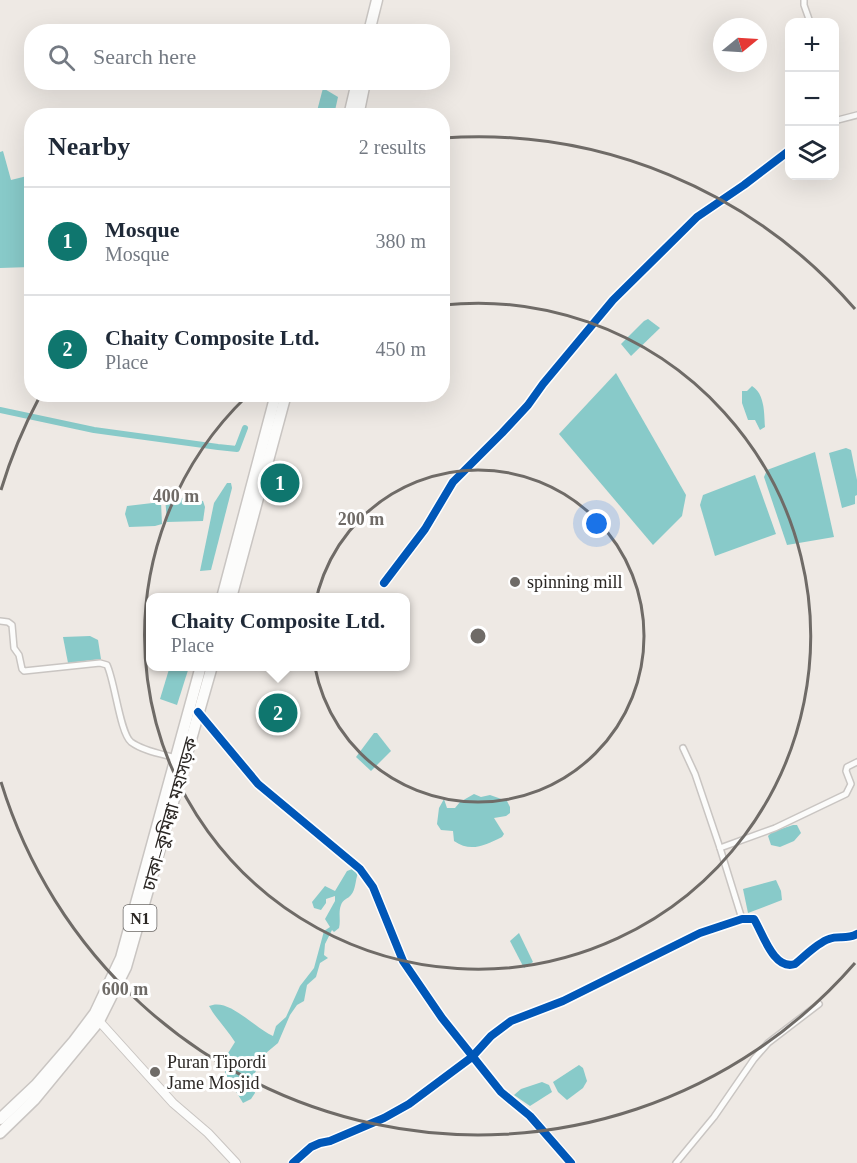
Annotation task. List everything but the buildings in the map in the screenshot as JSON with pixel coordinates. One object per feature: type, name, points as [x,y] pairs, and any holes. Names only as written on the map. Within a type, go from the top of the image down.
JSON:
[{"type":"highway","points":[[371,24],[377,0]]},
{"type":"highway","points":[[379,24],[384,0]]},
{"type":"highway","points":[[352,108],[355,90]]},
{"type":"highway","points":[[360,108],[363,90]]},
{"type":"highway","points":[[223,593],[274,402]]},
{"type":"highway","points":[[232,593],[283,402]]},
{"type":"highway","name":"ঢাকা–কুমিল্লা মহাসড়ক","points":[[0,1119],[99,1017],[121,958],[200,671]]},
{"type":"highway","name":"ঢাকা–কুমিল্লা মহাসড়ক","points":[[0,1133],[34,1100],[99,1017],[126,967],[210,671]]},
{"type":"street","points":[[804,0],[809,18]]},
{"type":"street","points":[[839,118],[857,115]]},
{"type":"street","points":[[384,583],[425,529],[453,482],[522,412],[613,300],[697,218],[785,153]]},
{"type":"street","points":[[0,621],[10,622],[12,625],[14,648],[24,671],[100,663],[107,665],[125,735],[132,742],[155,753],[176,758]]},
{"type":"street","points":[[198,712],[258,784],[360,870],[373,888],[403,961],[442,1018],[501,1092],[530,1116],[571,1163]]},
{"type":"street","points":[[683,748],[720,848],[742,920]]},
{"type":"street","points":[[720,848],[775,828],[846,794],[851,784],[846,771],[847,766],[857,762]]},
{"type":"street","points":[[293,1163],[320,1143],[384,1118],[409,1104],[472,1057],[491,1036],[512,1021],[563,1000],[700,933],[742,920],[754,919],[774,957],[784,965],[790,966],[824,941],[833,938],[849,938],[857,934]]},
{"type":"street","points":[[676,1163],[714,1117],[754,1059],[768,1043],[819,1004]]},
{"type":"street","points":[[99,1017],[174,1103],[237,1163]]},
{"type":"water","points":[[322,90],[338,97],[336,108],[318,108]]},
{"type":"water","points":[[3,151],[11,180],[24,177],[24,267],[0,268],[0,152]]},
{"type":"water","points":[[648,319],[660,328],[631,356],[621,344]]},
{"type":"water","points":[[616,373],[686,495],[682,516],[653,545],[559,434]]},
{"type":"water","points":[[752,386],[756,389],[763,404],[765,427],[760,430],[755,420],[748,420],[742,403],[742,391],[747,391]]},
{"type":"water","points":[[846,448],[851,450],[857,480],[857,495],[855,504],[842,508],[829,453]]},
{"type":"water","points":[[815,452],[834,537],[787,545],[764,477],[767,470]]},
{"type":"water","points":[[755,475],[776,534],[715,556],[700,505],[703,495]]},
{"type":"water","points":[[227,483],[231,483],[232,488],[211,570],[200,571],[214,503]]},
{"type":"water","points":[[165,496],[203,501],[205,507],[203,521],[167,522]]},
{"type":"water","points":[[161,502],[162,524],[129,527],[125,514],[127,506]]},
{"type":"water","points":[[90,636],[98,640],[101,659],[68,663],[63,637]]},
{"type":"water","points":[[168,671],[188,671],[177,705],[160,699]]},
{"type":"water","points":[[374,733],[377,733],[391,751],[371,771],[356,757]]},
{"type":"water","points":[[474,794],[481,797],[490,795],[507,801],[510,813],[494,818],[504,834],[502,837],[484,845],[466,847],[454,841],[453,831],[441,830],[437,824],[439,808],[444,799],[447,808],[455,808],[460,802]]},
{"type":"water","points":[[797,825],[801,833],[794,841],[780,847],[771,845],[768,836],[772,832]]},
{"type":"water","points":[[355,868],[358,873],[355,888],[341,905],[339,928],[334,932],[332,930],[325,944],[324,955],[328,958],[320,963],[316,977],[307,985],[304,1001],[297,1005],[290,1015],[278,1043],[266,1053],[252,1078],[255,1093],[251,1099],[243,1103],[225,1073],[225,1058],[235,1042],[209,1006],[217,1004],[233,1009],[273,1036],[276,1026],[286,1017],[300,986],[314,968],[324,931],[330,927],[325,919],[335,901],[335,896],[326,899],[321,910],[314,908],[312,902],[325,886],[335,891],[347,871]]},
{"type":"water","points":[[776,880],[782,900],[748,913],[743,889]]},
{"type":"water","points":[[519,933],[533,962],[524,968],[510,941]]},
{"type":"water","points":[[579,1065],[583,1068],[587,1081],[583,1088],[567,1100],[558,1092],[553,1082]]},
{"type":"water","points":[[542,1082],[549,1085],[552,1092],[530,1106],[514,1095],[521,1089]]},
{"type":"waterway","points":[[0,410],[94,430],[237,449],[245,428]]},
{"type":"cycle path","points":[[384,583],[425,529],[453,482],[528,405],[613,300],[697,217],[785,154]]},
{"type":"cycle path","points":[[198,712],[258,784],[360,869],[373,887],[403,961],[442,1018],[501,1092],[530,1116],[571,1163]]},
{"type":"cycle path","points":[[293,1163],[311,1147],[384,1118],[409,1104],[472,1057],[491,1036],[511,1021],[563,1001],[700,933],[742,919],[754,919],[775,957],[788,965],[795,964],[825,941],[857,934]]},
{"type":"place","name":"Mosque","points":[[280,483]]},
{"type":"place","name":"spinning mill","points":[[515,582]]},
{"type":"place","name":"Chaity Composite Ltd.","points":[[278,713]]},
{"type":"place","name":"Puran Tipordi Jame Mosjid","points":[[155,1072]]}]
